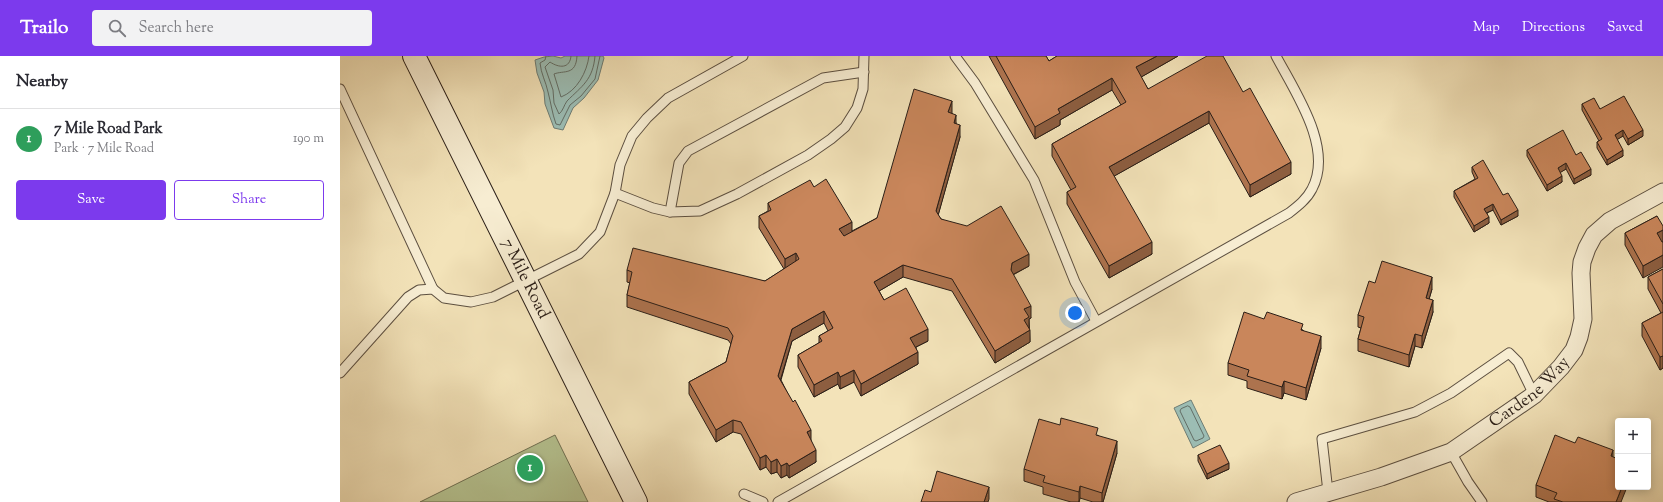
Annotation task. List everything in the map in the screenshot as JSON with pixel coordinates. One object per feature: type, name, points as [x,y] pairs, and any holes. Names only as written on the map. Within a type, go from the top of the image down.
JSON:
[{"type":"street","name":"7 Mile Road","points":[[414,56],[636,502]]},
{"type":"street","name":"Cardene Way","points":[[1296,502],[1381,477],[1451,452],[1534,395],[1561,367],[1574,350],[1579,337],[1583,320],[1582,262],[1594,235],[1601,227],[1610,221],[1663,192]]},
{"type":"lane","points":[[340,89],[434,289],[444,298],[472,302],[493,297],[579,254],[600,232],[615,193],[620,165],[632,136],[647,118],[668,98],[743,56]]},
{"type":"lane","points":[[615,193],[653,208],[670,212],[700,211],[737,194],[808,155],[845,127],[857,108],[863,89],[864,56]]},
{"type":"lane","points":[[955,56],[975,83],[1034,180],[1075,282],[1096,321]]},
{"type":"lane","points":[[778,502],[1289,213],[1301,204],[1312,189],[1319,168],[1318,147],[1311,125],[1276,56]]},
{"type":"lane","points":[[670,212],[679,163],[688,151],[823,78],[864,72]]},
{"type":"lane","points":[[340,373],[408,297],[419,290],[434,289]]},
{"type":"lane","points":[[1328,492],[1322,439],[1415,412],[1451,393],[1509,353],[1518,362],[1534,395]]},
{"type":"lane","points":[[1451,452],[1468,482],[1482,502]]},
{"type":"lane","points":[[744,494],[763,502]]},
{"type":"green space","points":[[555,435],[588,502],[420,502]]},
{"type":"water","points":[[553,56],[561,58],[565,56],[603,56],[604,58],[598,80],[584,98],[573,108],[563,130],[554,128],[545,104],[544,92],[537,73],[535,60]]},
{"type":"water","points":[[1191,400],[1210,439],[1193,448],[1174,408]]},
{"type":"building","points":[[996,56],[1046,56],[1049,61],[1057,56],[1157,56],[1136,67],[1148,89],[1207,56],[1223,56],[1243,92],[1250,88],[1291,162],[1250,185],[1209,111],[1109,167],[1152,242],[1109,266],[1067,192],[1076,187],[1052,144],[1126,102],[1112,78],[1058,109],[1060,113],[1035,127]]},
{"type":"building","points":[[914,89],[952,101],[948,112],[956,115],[954,123],[960,125],[936,211],[941,219],[967,226],[1001,206],[1029,254],[1012,263],[1011,270],[1031,306],[1024,309],[1029,317],[1024,320],[1030,330],[995,351],[952,279],[903,265],[874,282],[884,300],[906,288],[928,329],[910,338],[918,352],[861,384],[854,370],[840,377],[838,372],[814,385],[798,355],[822,341],[819,336],[833,328],[824,311],[792,329],[778,376],[793,402],[795,400],[811,430],[807,432],[816,450],[789,466],[787,463],[781,466],[777,459],[771,462],[766,455],[760,458],[741,422],[733,420],[716,430],[689,382],[726,362],[733,336],[728,328],[627,295],[632,272],[627,270],[633,248],[765,281],[799,259],[796,253],[785,259],[759,216],[771,210],[768,203],[810,180],[814,187],[826,179],[852,222],[839,229],[844,236],[877,218]]},
{"type":"building","points":[[1624,96],[1643,130],[1628,139],[1623,130],[1615,135],[1623,150],[1607,160],[1597,142],[1602,139],[1582,104],[1594,98],[1600,109]]},
{"type":"building","points":[[1563,130],[1576,155],[1581,152],[1591,169],[1574,179],[1566,163],[1558,168],[1562,176],[1547,185],[1527,150]]},
{"type":"building","points":[[1483,160],[1503,195],[1508,193],[1518,210],[1501,220],[1493,204],[1484,209],[1489,217],[1474,226],[1454,191],[1478,178],[1472,167]]},
{"type":"building","points":[[1657,216],[1663,226],[1663,230],[1657,233],[1663,242],[1663,255],[1643,266],[1625,233]]},
{"type":"building","points":[[1382,261],[1432,277],[1426,298],[1433,300],[1422,336],[1415,334],[1409,355],[1358,339],[1364,317],[1358,315],[1369,281],[1375,283]]},
{"type":"building","points":[[1663,269],[1663,304],[1648,277]]},
{"type":"building","points":[[1244,312],[1264,319],[1267,312],[1303,324],[1301,330],[1321,336],[1306,388],[1284,381],[1282,387],[1247,376],[1249,370],[1228,363]]},
{"type":"building","points":[[1663,312],[1663,356],[1660,357],[1642,323]]},
{"type":"building","points":[[1061,418],[1098,428],[1096,435],[1117,441],[1102,493],[1080,486],[1079,492],[1043,482],[1045,476],[1024,469],[1039,419],[1060,425]]},
{"type":"building","points":[[1555,435],[1575,443],[1578,437],[1613,450],[1611,456],[1615,458],[1615,490],[1621,490],[1616,502],[1563,502],[1554,499],[1557,493],[1536,485]]},
{"type":"building","points":[[1220,445],[1229,463],[1207,474],[1198,455]]},
{"type":"building","points":[[937,471],[989,487],[984,502],[921,502],[925,490],[931,492]]},
{"type":"place","name":"7 Mile Road Park","points":[[530,468]]}]
